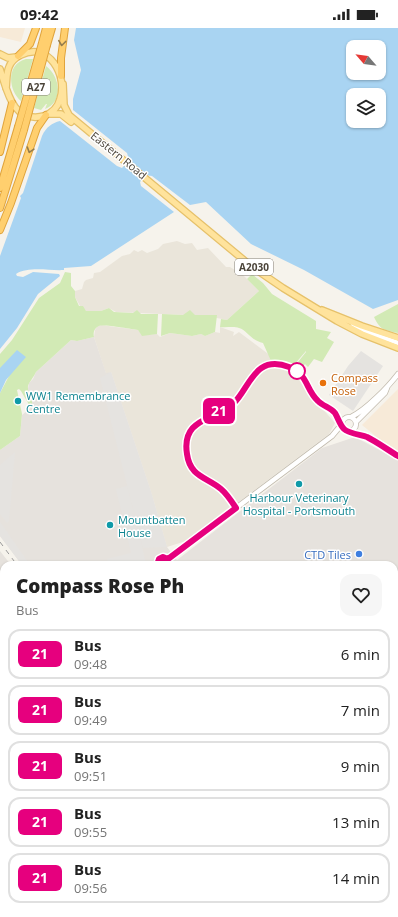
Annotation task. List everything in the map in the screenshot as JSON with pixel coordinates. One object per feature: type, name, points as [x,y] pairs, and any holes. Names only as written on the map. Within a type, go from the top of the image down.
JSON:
[{"type":"highway","points":[[17,57],[30,44],[36,28]]},
{"type":"highway","name":"A27","points":[[45,44],[46,28]]},
{"type":"highway","name":"A27","points":[[0,208],[45,44],[52,28]]},
{"type":"highway","points":[[61,76],[61,58],[65,28]]},
{"type":"highway","points":[[0,152],[12,103]]},
{"type":"highway","points":[[0,230],[38,125],[47,114]]},
{"type":"highway","name":"A27","points":[[0,188],[21,128]]},
{"type":"main road","points":[[0,54],[6,57],[17,57],[33,51],[43,53],[55,63],[63,84],[59,104],[47,114],[35,117],[21,112],[12,103],[0,69]]},
{"type":"main road","points":[[6,88],[9,67],[17,57]]},
{"type":"main road","name":"Eastern Road","points":[[63,84],[64,105],[68,113],[186,214],[271,281],[320,310],[398,338]]},
{"type":"main road","name":"Eastern Road","points":[[47,114],[58,113],[62,115],[112,152]]},
{"type":"main road","name":"Eastern Road","points":[[320,310],[326,315],[362,334],[397,347]]},
{"type":"street","points":[[348,321],[397,347]]},
{"type":"street","points":[[158,561],[161,558],[168,559],[332,436],[345,418],[351,417],[360,412],[387,388],[398,374]]},
{"type":"street","points":[[332,436],[354,428],[356,422],[385,393],[387,388]]},
{"type":"street","points":[[351,417],[356,422]]},
{"type":"street","points":[[342,424],[347,431]]},
{"type":"shaded area","points":[[0,28],[25,28],[21,42],[0,37]]},
{"type":"shaded area","points":[[177,241],[185,244],[192,243],[197,250],[208,248],[226,267],[230,267],[243,275],[259,291],[227,320],[207,316],[116,312],[109,308],[101,311],[86,311],[80,306],[75,297],[75,291],[82,289],[84,282],[93,278],[94,273],[100,272],[122,256],[130,254],[134,250],[138,252],[142,250],[147,253],[158,249],[163,244]]},
{"type":"shaded area","points":[[101,325],[138,330],[142,335],[157,334],[160,337],[170,333],[192,336],[201,334],[205,336],[215,332],[220,333],[220,327],[234,332],[233,336],[239,332],[295,374],[303,383],[307,391],[335,423],[329,434],[199,532],[186,541],[167,547],[151,492],[111,372],[106,374],[94,337],[95,330]]},
{"type":"shaded area","points":[[94,337],[106,373],[111,372],[151,492],[167,547],[177,560],[322,448],[355,437],[398,460],[398,561],[19,561],[0,536],[0,450],[20,436],[22,415],[33,406],[28,389],[29,383],[33,379],[36,372],[71,340],[77,341]]},
{"type":"shaded area","points":[[361,351],[383,366],[353,411],[329,395],[348,366]]},
{"type":"shaded area","points":[[111,372],[151,492],[167,547],[143,548],[100,378]]},
{"type":"shaded area","points":[[398,389],[398,451],[362,425]]},
{"type":"shaded area","points":[[15,452],[9,521],[7,523],[0,514],[0,465]]},
{"type":"shaded area","points":[[127,486],[145,561],[107,561],[107,559],[131,553],[116,489]]},
{"type":"shaded area","points":[[0,522],[27,561],[19,561],[0,536]]},
{"type":"shaded area","points":[[0,551],[8,561],[0,561]]},
{"type":"green space","points":[[26,59],[33,59],[21,101],[13,90],[11,78],[15,66]]},
{"type":"green space","points":[[46,66],[51,70],[57,82],[58,89],[55,101],[51,106],[45,109],[46,104],[41,110],[34,108]]},
{"type":"green space","points":[[65,272],[71,273],[71,286],[75,291],[75,297],[79,306],[83,306],[86,311],[101,311],[109,308],[114,312],[133,313],[137,310],[141,314],[158,314],[157,334],[142,336],[138,330],[111,326],[99,326],[95,329],[94,337],[77,341],[71,340],[36,372],[29,383],[28,389],[32,402],[31,408],[21,391],[19,389],[17,390],[22,414],[20,436],[0,450],[0,393],[9,376],[0,368],[0,354],[12,340],[39,298],[60,283]]},
{"type":"green space","points":[[252,274],[263,283],[272,294],[316,321],[316,329],[331,332],[327,338],[334,342],[322,362],[314,359],[308,367],[305,364],[303,366],[298,362],[306,351],[294,365],[271,361],[263,343],[255,340],[242,329],[235,327],[220,327],[221,319],[227,320],[259,291],[247,279]]},
{"type":"green space","points":[[398,304],[398,333],[383,329],[378,325],[374,317]]},
{"type":"green space","points":[[190,310],[195,315],[217,315],[215,332],[205,336],[201,334],[192,336],[170,333],[161,336],[162,314],[183,315]]},
{"type":"water","points":[[76,28],[398,28],[398,300],[373,309],[304,270],[251,244],[206,202],[190,205],[152,176],[146,175],[140,182],[141,186],[174,212],[91,266],[64,268],[64,270],[33,269],[16,274],[17,276],[23,277],[33,272],[59,274],[60,276],[38,294],[17,328],[0,349],[0,256],[21,198],[20,196],[23,193],[45,130],[52,124],[60,121],[117,166],[122,168],[129,160],[127,153],[73,110],[73,99],[81,70],[74,40]]},
{"type":"water","points":[[17,350],[26,357],[6,380],[0,393],[0,368]]},
{"type":"railway","points":[[0,542],[14,561]]},
{"type":"bus line","name":"21","points":[[158,561],[163,557],[168,559],[236,508],[221,488],[205,480],[194,471],[187,455],[186,446],[190,433],[194,427],[205,418],[230,406],[236,401],[252,376],[265,367],[282,365],[297,371],[306,380],[312,393],[318,400],[334,412],[342,423],[343,428],[347,431],[367,437],[398,456]]},
{"type":"place","name":"Compass Rose","points":[[323,383]]},
{"type":"place","name":"WW1 Remembrance Centre","points":[[18,401]]},
{"type":"place","name":"Harbour Veterinary Hospital - Portsmouth","points":[[299,484]]},
{"type":"place","name":"Mountbatten House","points":[[110,525]]},
{"type":"place","name":"CTD Tiles","points":[[359,554]]}]
